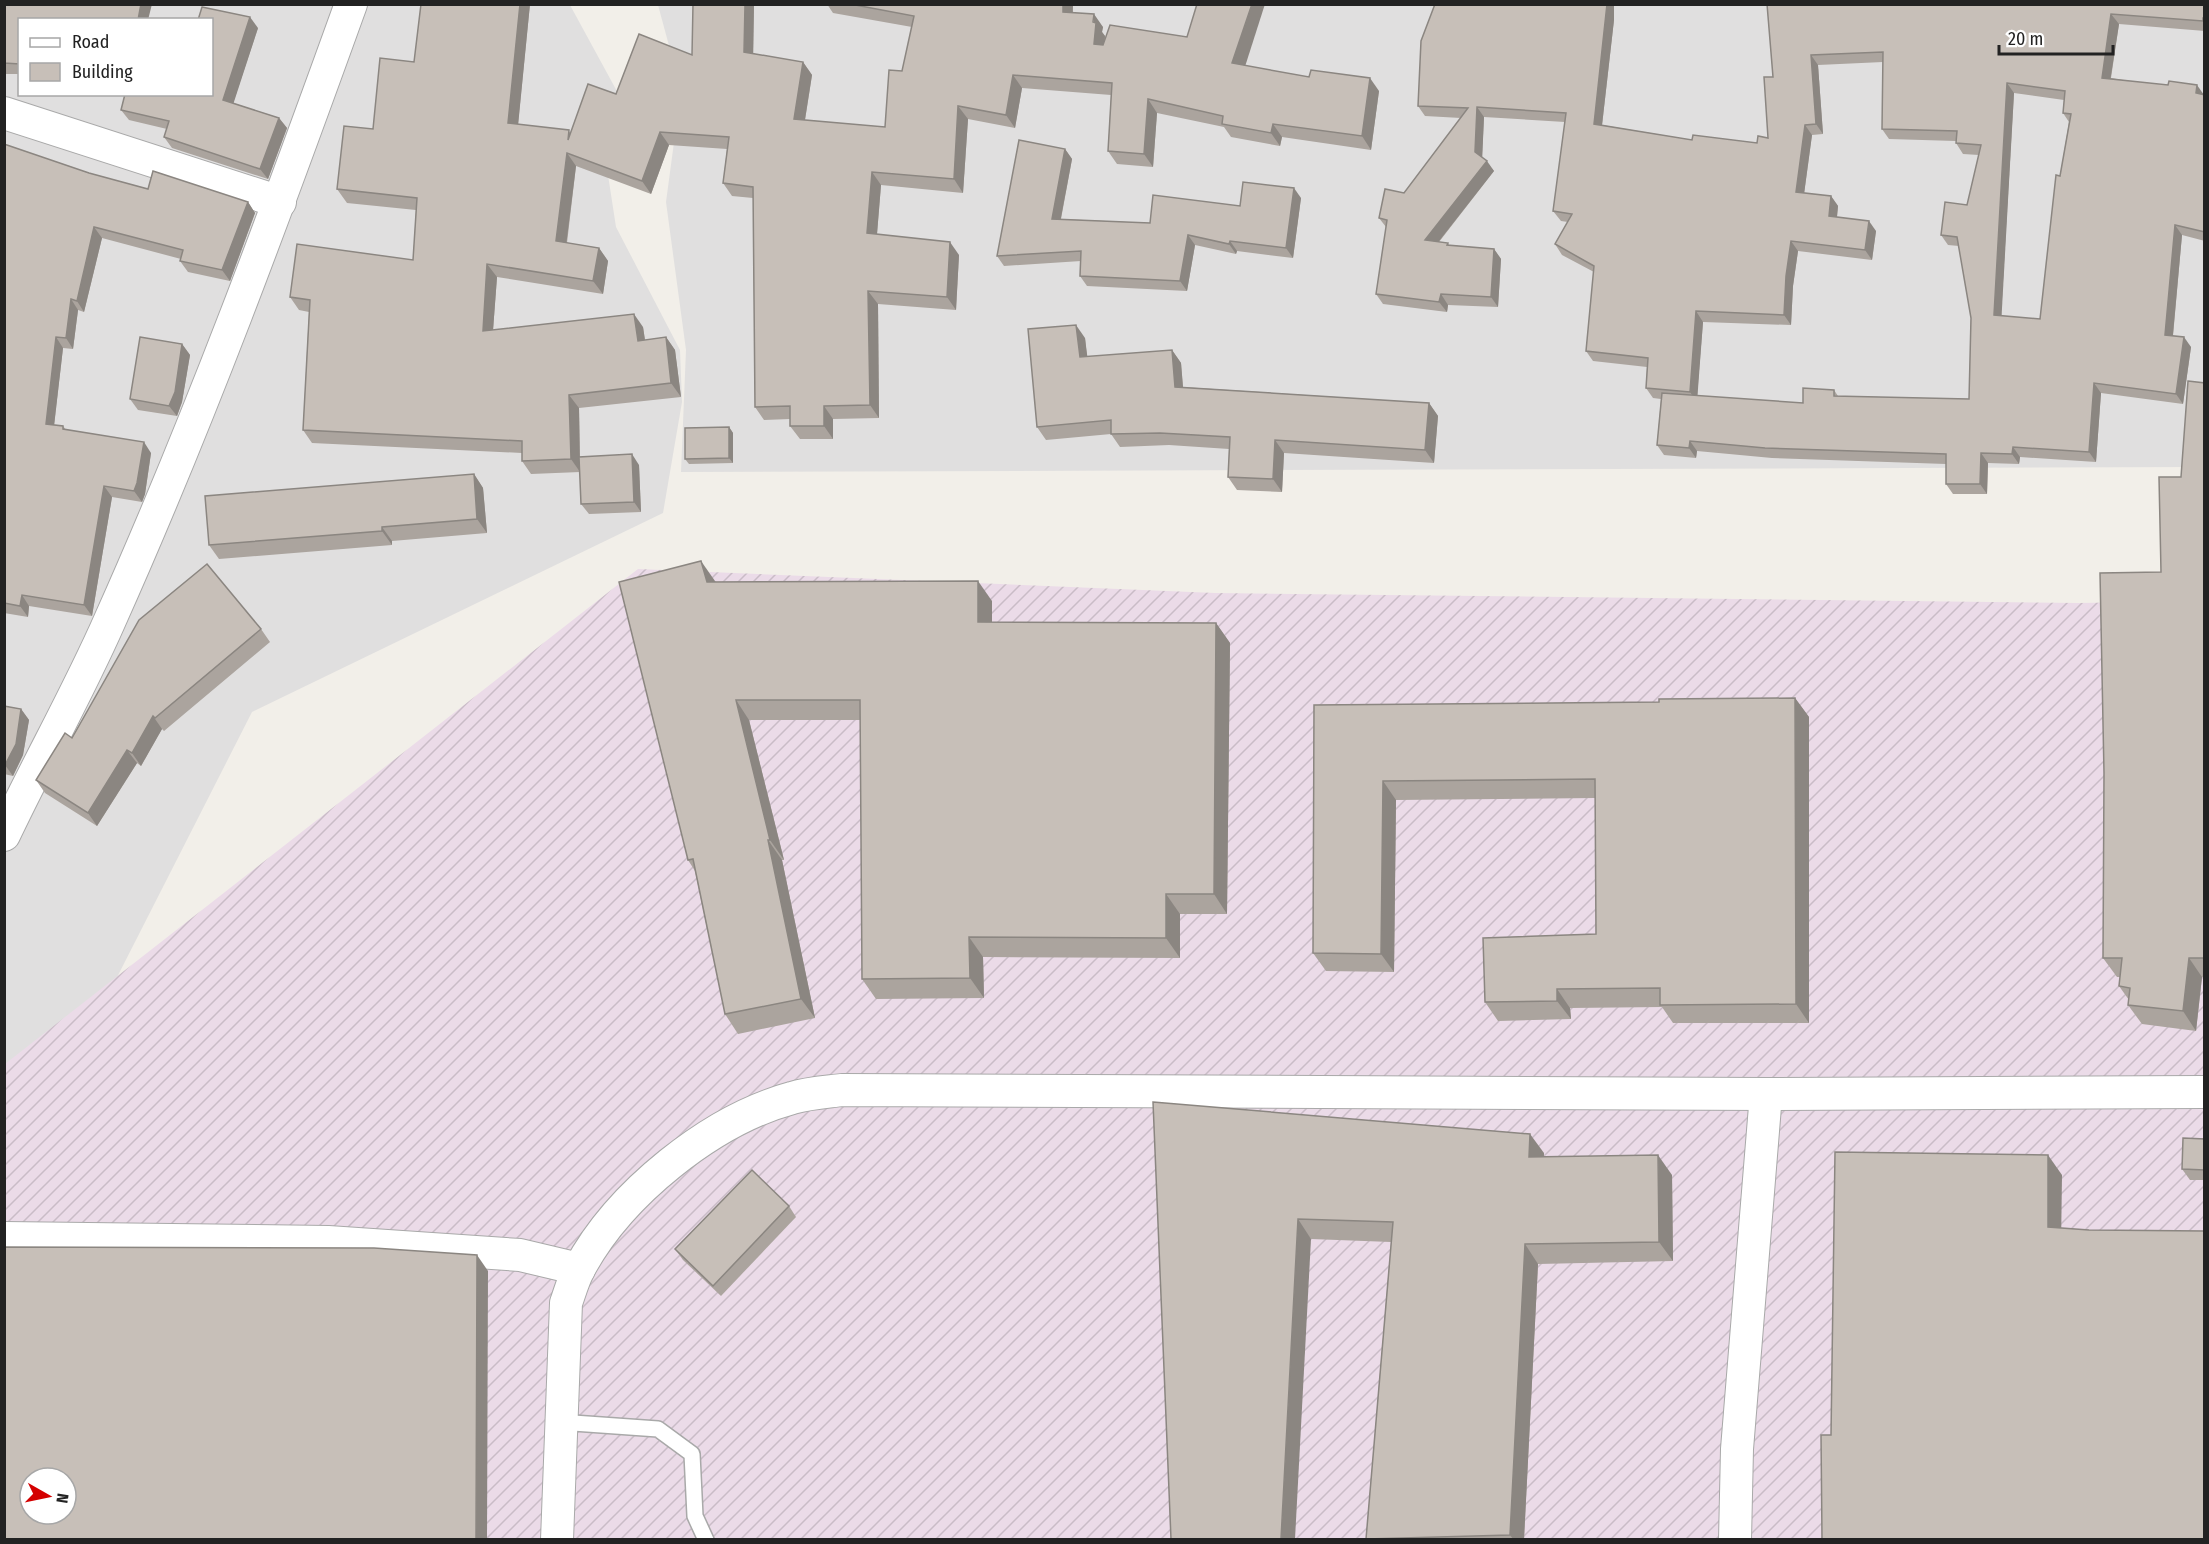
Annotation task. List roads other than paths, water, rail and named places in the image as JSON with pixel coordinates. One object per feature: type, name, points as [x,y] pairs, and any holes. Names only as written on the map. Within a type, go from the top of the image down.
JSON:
[{"type":"street","points":[[4,835],[109,622],[182,454],[280,202],[351,4]]},
{"type":"street","points":[[4,113],[280,202]]},
{"type":"street","points":[[556,1539],[559,1422],[566,1303],[579,1269],[603,1233],[640,1191],[683,1152],[735,1120],[792,1098],[842,1090],[1766,1094],[2205,1092]]},
{"type":"street","points":[[1735,1539],[1737,1449],[1766,1094]]},
{"type":"street","points":[[4,1238],[328,1242],[520,1255],[579,1269]]},
{"type":"lane","points":[[559,1422],[658,1429],[692,1454],[695,1516],[706,1539]]}]
